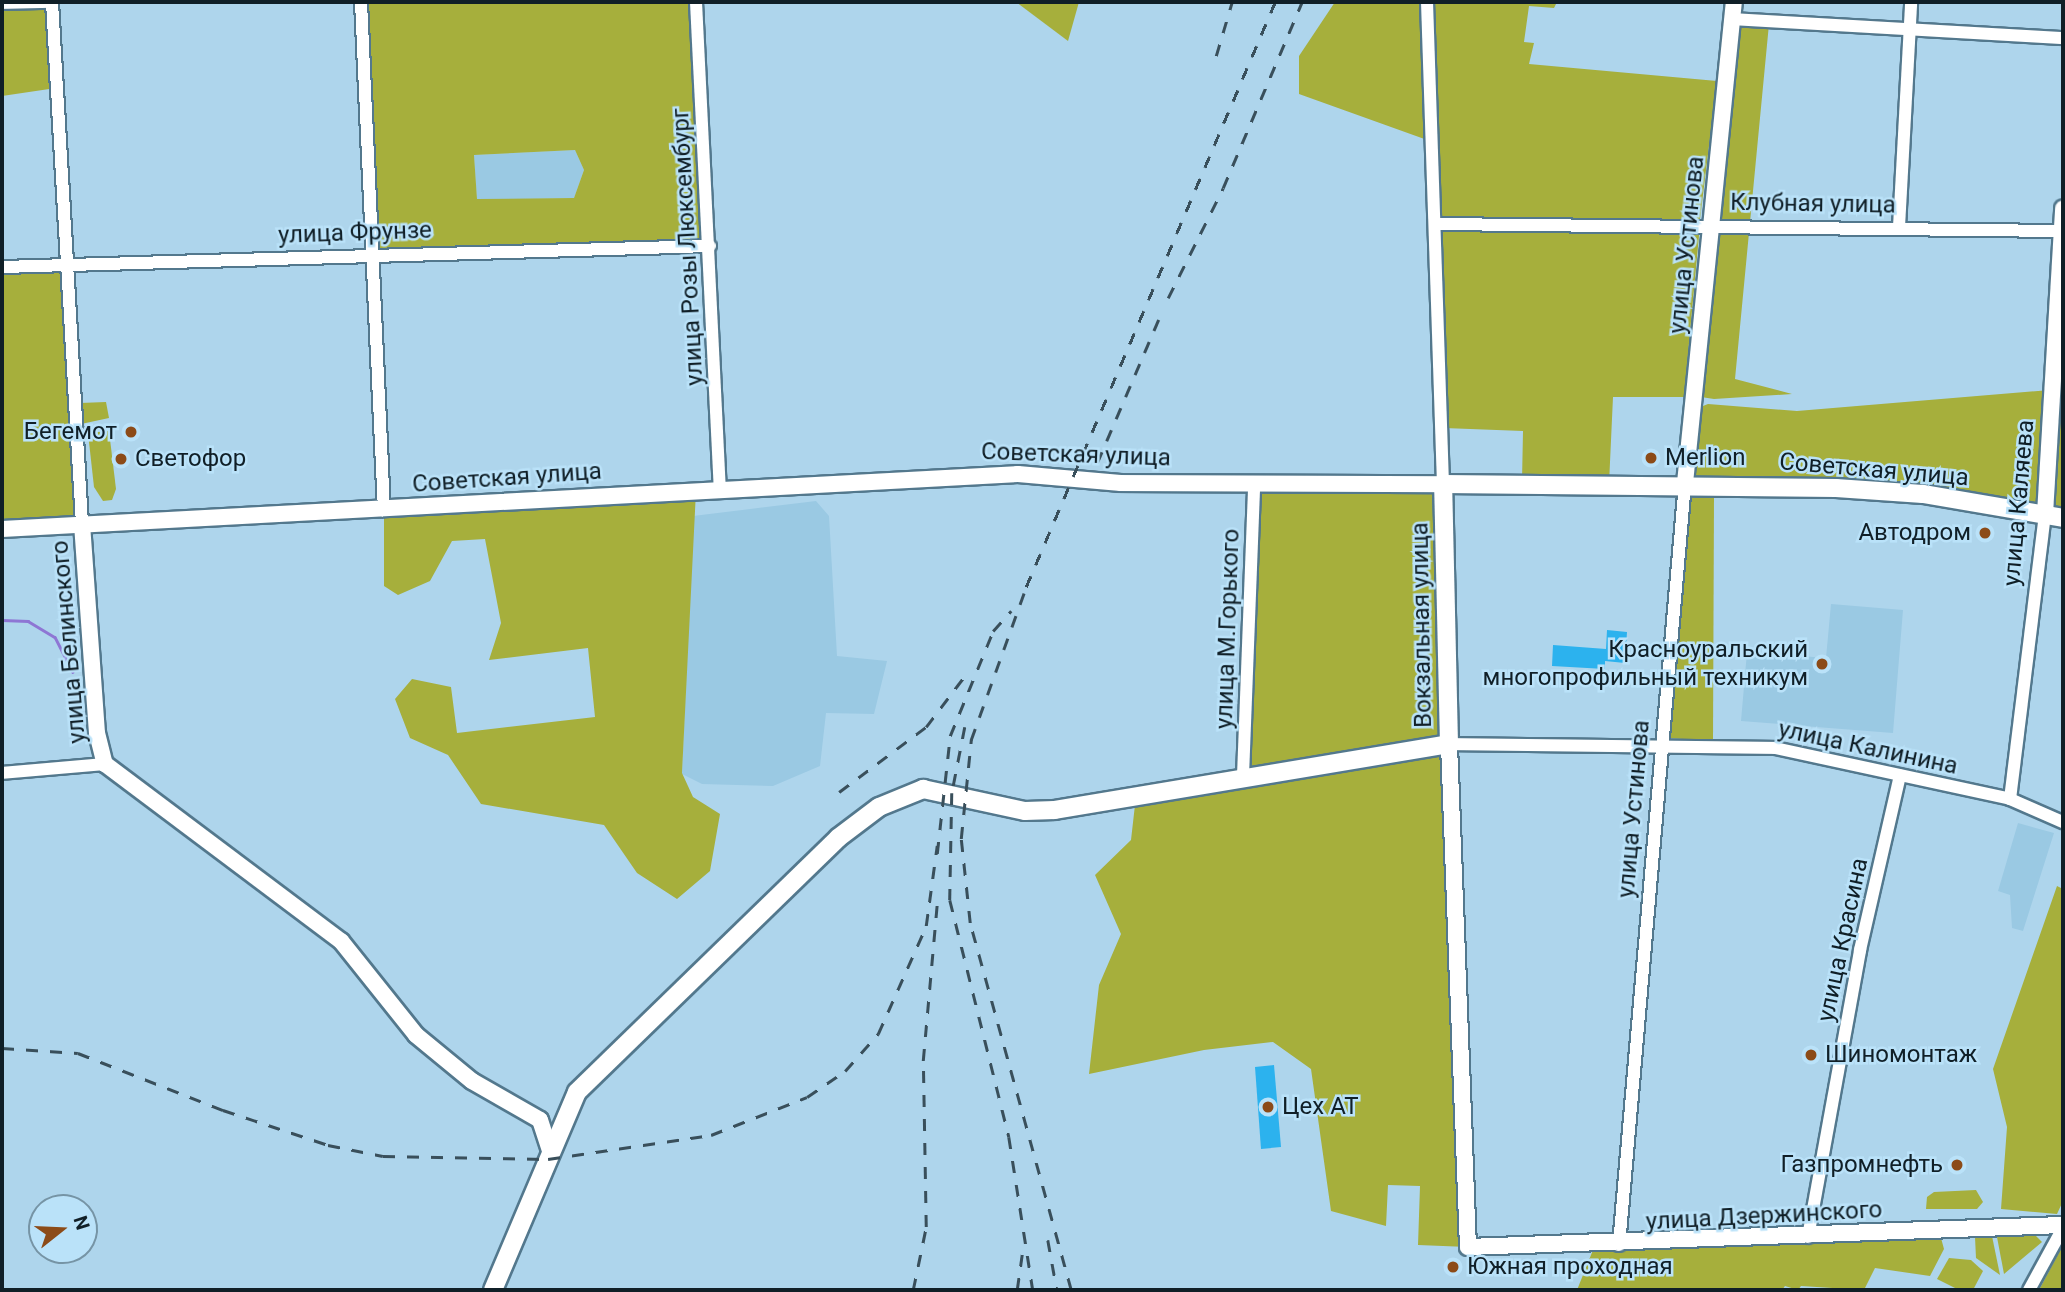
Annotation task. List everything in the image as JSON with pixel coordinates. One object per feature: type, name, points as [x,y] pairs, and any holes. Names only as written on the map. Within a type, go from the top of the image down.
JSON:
[{"type":"main road","name":"Советская улица","points":[[1443,484],[1685,483],[1923,494],[2063,518]]},
{"type":"main road","name":"Вокзальная улица","points":[[1443,484],[1449,744]]},
{"type":"main road","points":[[493,1290],[539,1192],[550,1151],[577,1092],[597,1068],[743,936],[838,838],[879,807],[923,789],[1025,811],[1055,810],[1243,776],[1449,744]]},
{"type":"street","points":[[2,3],[46,2]]},
{"type":"street","name":"улица Белинского","points":[[52,2],[64,263],[82,524],[97,733],[105,764],[341,941],[416,1035],[472,1082],[540,1120],[550,1151]]},
{"type":"street","points":[[361,2],[370,253],[384,510]]},
{"type":"street","name":"улица Розы Люксембург","points":[[696,2],[720,489]]},
{"type":"street","name":"Вокзальная улица","points":[[1427,2],[1443,484]]},
{"type":"street","name":"улица Устинова","points":[[1619,1245],[1685,483],[1734,2]]},
{"type":"street","points":[[1899,227],[1911,2]]},
{"type":"street","points":[[1733,19],[2063,38]]},
{"type":"street","name":"улица Каляева","points":[[2010,799],[2057,392],[2063,209]]},
{"type":"street","name":"Клубная улица","points":[[1436,224],[1711,223],[2063,231]]},
{"type":"street","name":"улица Фрунзе","points":[[2,267],[370,253],[710,246]]},
{"type":"street","name":"Советская улица","points":[[2,529],[1018,474],[1121,483],[1443,484]]},
{"type":"street","name":"улица М.Горького","points":[[1243,776],[1254,483]]},
{"type":"street","name":"улица Калинина","points":[[1449,744],[1662,743],[1775,748],[2010,799],[2063,822]]},
{"type":"street","name":"Вокзальная улица","points":[[1449,744],[1468,1247]]},
{"type":"street","points":[[2,773],[105,764]]},
{"type":"street","name":"улица Красина","points":[[1808,1237],[1860,950],[1900,776]]},
{"type":"street","points":[[2029,1290],[2063,1227]]},
{"type":"street","name":"улица Дзержинского","points":[[1468,1247],[1619,1245],[2063,1227]]},
{"type":"shaded area","points":[[575,150],[584,170],[574,198],[477,200],[474,155]]},
{"type":"shaded area","points":[[816,501],[829,516],[837,656],[887,661],[874,714],[826,713],[820,766],[773,786],[702,784],[682,774],[693,516]]},
{"type":"shaded area","name":"Красноуральский многопрофильный техникум","points":[[1831,604],[1903,610],[1893,733],[1741,721],[1747,652],[1826,658]]},
{"type":"shaded area","points":[[2018,823],[2054,833],[2023,931],[2012,928],[2010,895],[1998,891]]},
{"type":"green space","points":[[52,2],[56,88],[2,96],[2,3]]},
{"type":"green space","points":[[361,2],[696,2],[710,246],[370,253]],"holes":[[[575,150],[584,170],[574,198],[477,199],[474,155]]]},
{"type":"green space","points":[[1016,2],[1079,2],[1068,41]]},
{"type":"green space","points":[[1335,2],[1557,2],[1554,8],[1529,6],[1524,42],[1534,43],[1529,64],[1717,81],[1700,219],[1500,221],[1700,225],[1684,397],[1613,397],[1609,484],[1522,481],[1523,431],[1444,428],[1430,141],[1299,94],[1299,56]]},
{"type":"green space","points":[[1738,21],[1769,24],[1735,379],[1792,394],[1714,399],[1701,397],[1715,226],[1745,223],[1717,219]]},
{"type":"green space","points":[[64,263],[82,524],[2,529],[2,267]]},
{"type":"green space","points":[[2050,390],[2063,394],[2063,518],[1923,494],[1685,483],[1698,408],[1708,404],[1797,411]]},
{"type":"green space","points":[[106,402],[109,418],[81,424],[80,403]]},
{"type":"green space","points":[[109,431],[116,489],[112,500],[103,501],[94,487],[88,433]]},
{"type":"green space","points":[[1254,483],[1443,484],[1468,1247],[1418,1245],[1420,1186],[1388,1185],[1386,1226],[1331,1211],[1311,1069],[1273,1042],[1204,1050],[1089,1074],[1099,985],[1121,934],[1095,875],[1131,840],[1136,796],[1243,776]]},
{"type":"green space","points":[[696,491],[682,773],[693,797],[720,814],[710,871],[677,899],[637,873],[604,825],[481,804],[448,755],[410,738],[395,699],[412,679],[451,687],[457,733],[595,717],[588,648],[489,660],[501,623],[485,539],[452,541],[430,581],[398,595],[384,586],[384,510]]},
{"type":"green space","points":[[1714,496],[1713,741],[1667,738],[1687,498]]},
{"type":"green space","points":[[2057,886],[2063,889],[2063,1201],[2057,1214],[2001,1209],[2007,1127],[1993,1069]]},
{"type":"green space","points":[[1976,1190],[1983,1202],[1977,1209],[1926,1209],[1927,1197],[1934,1192]]},
{"type":"green space","points":[[2034,1234],[2042,1242],[2004,1274],[1997,1237]]},
{"type":"green space","points":[[1992,1236],[2000,1275],[1976,1258],[1975,1237]]},
{"type":"green space","points":[[1941,1238],[1944,1249],[1930,1276],[1875,1268],[1864,1290],[1801,1286],[1798,1290],[1785,1286],[1782,1290],[1577,1290],[1593,1250]]},
{"type":"green space","points":[[2063,1245],[2063,1290],[2039,1290]]},
{"type":"green space","points":[[1949,1258],[1971,1260],[1983,1271],[1973,1290],[1959,1290],[1937,1279]]},
{"type":"building","points":[[1607,630],[1627,632],[1625,663],[1605,661],[1605,669],[1552,666],[1553,645],[1606,649]]},
{"type":"building","name":"Цех АТ","points":[[1274,1065],[1281,1147],[1261,1149],[1255,1067]]},
{"type":"waterway","points":[[2,620],[28,621],[55,637],[73,672]]},
{"type":"railway","points":[[1216,56],[1232,2]]},
{"type":"railway","points":[[1071,1290],[970,923],[961,839],[971,740],[1026,587],[1275,2]]},
{"type":"railway","points":[[1168,298],[1223,188],[1302,2]]},
{"type":"railway","points":[[1097,463],[1163,309]]},
{"type":"railway","points":[[937,854],[950,736],[993,631],[1011,611]]},
{"type":"railway","points":[[839,792],[926,727],[967,673]]},
{"type":"railway","points":[[965,727],[952,793],[950,900],[1009,1137],[1033,1290]]},
{"type":"railway","points":[[2,1048],[78,1053],[223,1110],[328,1145],[383,1156],[548,1159],[711,1135],[807,1097],[845,1071],[878,1034],[926,926],[937,846]]},
{"type":"railway","points":[[913,1290],[926,1227],[923,1061],[937,903]]},
{"type":"railway","points":[[1048,1240],[1057,1290]]},
{"type":"railway","points":[[1017,1290],[1022,1254]]},
{"type":"place","name":"Бегемот","points":[[131,432]]},
{"type":"place","name":"Merlion","points":[[1651,458]]},
{"type":"place","name":"Светофор","points":[[121,459]]},
{"type":"place","name":"Автодром","points":[[1985,533]]},
{"type":"place","name":"Красноуральский многопрофильный техникум","points":[[1822,664]]},
{"type":"place","name":"Шиномонтаж","points":[[1811,1055]]},
{"type":"place","name":"Цех АТ","points":[[1268,1107]]},
{"type":"place","name":"Газпромнефть","points":[[1957,1165]]},
{"type":"place","name":"Южная проходная","points":[[1453,1267]]}]
